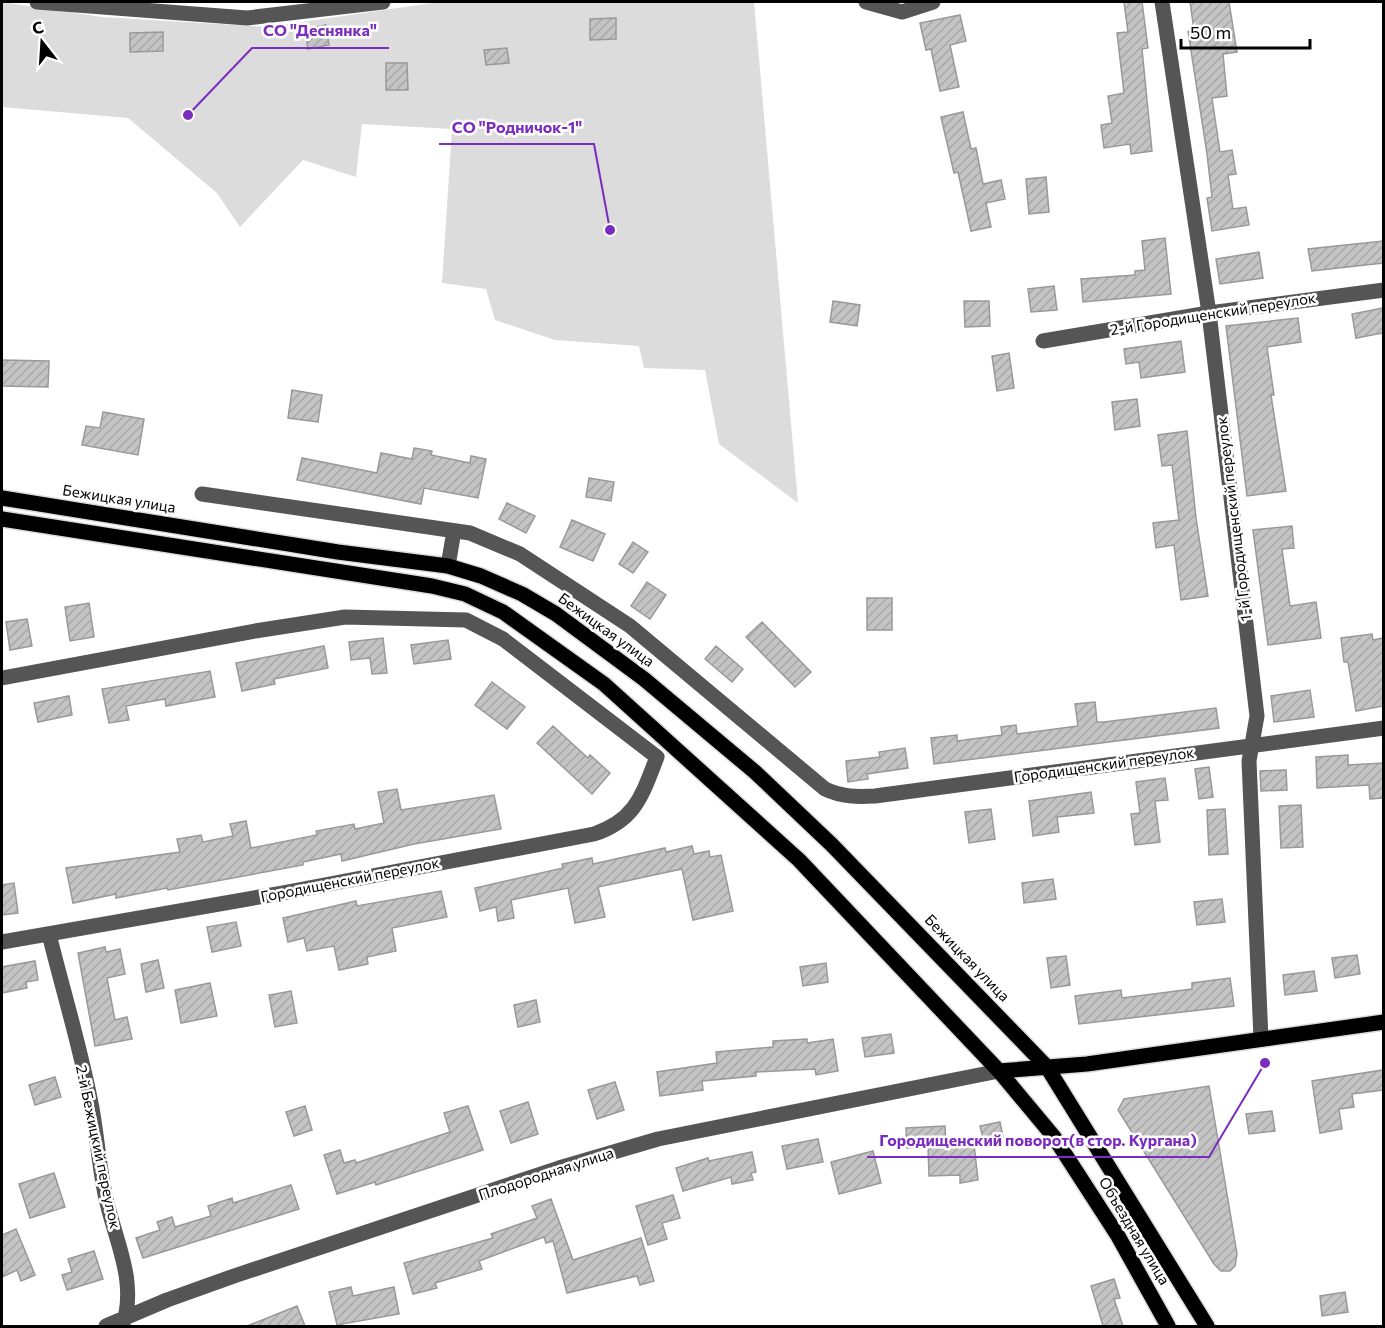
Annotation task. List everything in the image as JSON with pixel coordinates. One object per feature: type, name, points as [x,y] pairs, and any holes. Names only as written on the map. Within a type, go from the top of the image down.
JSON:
[{"type":"main road","name":"Бежицкая улица","points":[[2,498],[338,552],[448,566],[481,576],[556,614],[687,714],[755,772],[832,845],[1047,1067]]},
{"type":"main road","points":[[2,519],[432,586],[465,594],[504,612],[604,684],[760,823],[876,940],[999,1071],[1087,1064],[1383,1022]]},
{"type":"main road","name":"Объездная улица","points":[[1047,1067],[1207,1326]]},
{"type":"main road","name":"Объездная улица","points":[[999,1071],[1054,1137],[1118,1236],[1168,1326]]},
{"type":"street","points":[[37,2],[247,18],[383,2]]},
{"type":"street","points":[[866,2],[902,12],[933,2]]},
{"type":"street","name":"1-й Городищенский переулок","points":[[1162,2],[1209,313],[1256,704],[1253,746],[1249,761],[1261,1039]]},
{"type":"street","name":"2-й Городищенский переулок","points":[[1043,341],[1209,313],[1383,290]]},
{"type":"street","points":[[202,494],[454,531],[448,566]]},
{"type":"street","name":"Городищенский переулок","points":[[454,531],[482,537],[520,554],[630,626],[825,789],[854,798],[1383,728]]},
{"type":"street","name":"Городищенский переулок","points":[[2,678],[255,631],[345,617],[466,620],[503,639],[657,757],[641,798],[627,818],[610,829],[594,834],[2,942]]},
{"type":"street","name":"2-й Бежицкий переулок","points":[[49,934],[92,1108],[98,1161],[128,1284],[123,1322]]},
{"type":"street","name":"Плодородная улица","points":[[106,1326],[123,1322],[245,1273],[658,1139],[999,1071]]},
{"type":"shaded area","points":[[2,2],[102,17],[267,27],[439,2],[754,2],[798,503],[719,444],[705,370],[644,368],[639,346],[555,340],[495,320],[486,289],[442,283],[452,129],[362,124],[356,177],[303,160],[240,227],[217,193],[128,118],[2,107]]},
{"type":"building","points":[[1124,2],[1142,2],[1148,48],[1142,49],[1152,151],[1131,154],[1130,144],[1104,148],[1101,125],[1112,123],[1108,96],[1124,93],[1117,33],[1128,32]]},
{"type":"building","points":[[1190,2],[1229,2],[1237,52],[1223,54],[1227,96],[1212,98],[1220,152],[1232,150],[1236,174],[1228,175],[1233,209],[1246,207],[1249,225],[1212,231],[1207,198],[1212,197],[1207,154],[1188,31],[1194,30]]},
{"type":"building","points":[[960,15],[966,41],[950,45],[959,87],[940,91],[931,49],[926,50],[920,23]]},
{"type":"building","points":[[616,18],[616,39],[590,40],[590,19]]},
{"type":"building","points":[[326,25],[329,45],[308,49],[305,29]]},
{"type":"building","points":[[163,32],[163,51],[130,52],[130,33]]},
{"type":"building","points":[[507,48],[509,63],[486,65],[484,50]]},
{"type":"building","points":[[386,63],[407,63],[408,90],[386,90]]},
{"type":"building","points":[[963,112],[971,149],[976,148],[983,184],[1001,180],[1005,199],[986,203],[991,227],[971,231],[958,172],[954,173],[941,117]]},
{"type":"building","points":[[1046,177],[1049,212],[1029,214],[1026,179]]},
{"type":"building","points":[[1165,238],[1171,294],[1083,302],[1081,279],[1135,275],[1135,271],[1145,270],[1142,241]]},
{"type":"building","points":[[1383,241],[1383,263],[1312,271],[1308,249]]},
{"type":"building","points":[[1259,252],[1263,278],[1220,284],[1216,259]]},
{"type":"building","points":[[1054,286],[1057,310],[1031,312],[1028,289]]},
{"type":"building","points":[[833,301],[860,305],[857,326],[830,322]]},
{"type":"building","points":[[964,301],[989,301],[990,326],[965,327]]},
{"type":"building","points":[[1383,308],[1383,333],[1356,338],[1352,314]]},
{"type":"building","points":[[1298,318],[1301,342],[1267,347],[1274,395],[1271,395],[1286,491],[1247,496],[1226,326]]},
{"type":"building","points":[[1181,341],[1185,372],[1141,378],[1139,362],[1126,364],[1124,349]]},
{"type":"building","points":[[1009,353],[1014,388],[997,391],[992,356]]},
{"type":"building","points":[[2,360],[49,361],[48,387],[2,386]]},
{"type":"building","points":[[292,390],[322,395],[318,422],[288,418]]},
{"type":"building","points":[[1137,399],[1140,426],[1115,430],[1112,402]]},
{"type":"building","points":[[103,412],[144,419],[138,455],[82,445],[86,426],[100,428]]},
{"type":"building","points":[[1187,431],[1196,518],[1208,596],[1181,600],[1174,545],[1156,548],[1153,523],[1179,520],[1172,465],[1162,466],[1158,435]]},
{"type":"building","points":[[414,448],[432,451],[431,455],[470,463],[471,456],[486,459],[478,498],[424,488],[421,504],[297,480],[302,458],[377,473],[381,453],[412,459]]},
{"type":"building","points":[[589,478],[614,482],[611,501],[586,497]]},
{"type":"building","points":[[507,503],[535,516],[526,533],[499,519]]},
{"type":"building","points":[[572,520],[605,534],[593,561],[560,547]]},
{"type":"building","points":[[1292,526],[1294,548],[1282,549],[1290,606],[1316,602],[1321,638],[1268,645],[1253,530]]},
{"type":"building","points":[[633,542],[648,552],[633,573],[619,564]]},
{"type":"building","points":[[647,582],[666,595],[650,619],[631,606]]},
{"type":"building","points":[[867,598],[892,598],[892,630],[867,630]]},
{"type":"building","points":[[89,603],[94,637],[70,641],[65,607]]},
{"type":"building","points":[[27,619],[32,646],[10,650],[6,622]]},
{"type":"building","points":[[762,622],[811,672],[795,687],[746,637]]},
{"type":"building","points":[[1372,634],[1373,640],[1383,638],[1383,706],[1356,711],[1348,662],[1344,662],[1341,638]]},
{"type":"building","points":[[383,638],[387,673],[372,674],[370,658],[351,660],[349,642]]},
{"type":"building","points":[[448,640],[451,659],[414,664],[411,645]]},
{"type":"building","points":[[324,646],[328,668],[274,679],[275,684],[242,691],[236,663]]},
{"type":"building","points":[[716,646],[743,669],[732,682],[705,659]]},
{"type":"building","points":[[210,671],[215,697],[166,706],[165,699],[126,706],[129,720],[109,723],[102,689]]},
{"type":"building","points":[[492,682],[525,707],[507,729],[475,705]]},
{"type":"building","points":[[1310,690],[1314,717],[1274,722],[1271,696]]},
{"type":"building","points":[[69,696],[72,715],[38,722],[34,703]]},
{"type":"building","points":[[1095,702],[1097,722],[1216,708],[1219,728],[934,764],[931,738],[957,735],[957,741],[1002,735],[1001,727],[1016,725],[1017,734],[1078,726],[1075,704]]},
{"type":"building","points":[[553,726],[588,758],[590,755],[610,773],[592,794],[537,743]]},
{"type":"building","points":[[905,748],[908,768],[867,774],[868,779],[848,782],[846,761],[880,757],[879,752]]},
{"type":"building","points":[[1348,755],[1348,765],[1383,763],[1383,798],[1370,799],[1369,785],[1317,788],[1316,757]]},
{"type":"building","points":[[1209,767],[1213,797],[1199,799],[1195,769]]},
{"type":"building","points":[[1286,770],[1287,790],[1261,791],[1260,771]]},
{"type":"building","points":[[1165,778],[1168,800],[1155,801],[1160,842],[1135,845],[1131,814],[1140,813],[1136,782]]},
{"type":"building","points":[[397,789],[401,810],[494,795],[501,829],[414,844],[342,861],[341,854],[303,862],[303,865],[168,890],[167,888],[116,898],[116,894],[73,903],[66,868],[180,852],[177,839],[201,835],[203,842],[233,836],[230,824],[246,821],[251,848],[317,835],[316,831],[354,824],[355,829],[384,823],[378,792]]},
{"type":"building","points":[[1091,792],[1094,813],[1057,817],[1059,832],[1033,836],[1029,801]]},
{"type":"building","points":[[1301,805],[1303,847],[1281,848],[1279,806]]},
{"type":"building","points":[[991,809],[995,839],[969,843],[965,812]]},
{"type":"building","points":[[1225,809],[1228,854],[1209,855],[1207,810]]},
{"type":"building","points":[[692,846],[694,854],[709,851],[710,857],[721,855],[733,911],[693,920],[682,869],[598,887],[605,917],[575,923],[568,888],[511,900],[514,918],[498,921],[496,907],[480,911],[475,888],[563,868],[562,864],[592,858],[593,864],[665,848],[666,852]]},
{"type":"building","points":[[1053,879],[1056,899],[1024,903],[1022,883]]},
{"type":"building","points":[[14,883],[18,913],[2,915],[2,885]]},
{"type":"building","points":[[441,891],[447,917],[392,928],[396,951],[367,957],[368,964],[339,970],[334,946],[307,951],[304,938],[288,942],[283,918],[356,901],[357,906]]},
{"type":"building","points":[[1222,899],[1225,922],[1197,925],[1194,902]]},
{"type":"building","points":[[236,922],[241,946],[212,952],[207,927]]},
{"type":"building","points":[[105,947],[106,952],[120,949],[125,974],[107,978],[115,1020],[127,1017],[132,1039],[95,1046],[78,953]]},
{"type":"building","points":[[1357,955],[1360,974],[1335,978],[1332,958]]},
{"type":"building","points":[[1066,956],[1070,985],[1051,988],[1047,958]]},
{"type":"building","points":[[158,960],[164,988],[146,992],[141,964]]},
{"type":"building","points":[[35,961],[38,980],[26,982],[27,988],[2,993],[2,967]]},
{"type":"building","points":[[826,963],[828,982],[803,986],[800,967]]},
{"type":"building","points":[[1314,971],[1317,991],[1285,995],[1283,975]]},
{"type":"building","points":[[1230,978],[1234,1006],[1079,1024],[1075,996],[1121,990],[1122,998],[1192,989],[1192,983]]},
{"type":"building","points":[[210,983],[217,1016],[181,1023],[175,990]]},
{"type":"building","points":[[291,991],[297,1023],[275,1027],[269,995]]},
{"type":"building","points":[[536,1000],[540,1022],[518,1027],[514,1005]]},
{"type":"building","points":[[891,1034],[894,1053],[865,1057],[862,1038]]},
{"type":"building","points":[[807,1039],[807,1043],[833,1039],[838,1071],[816,1075],[815,1069],[756,1072],[756,1076],[702,1081],[703,1090],[660,1096],[657,1072],[717,1063],[716,1052],[773,1047],[773,1041]]},
{"type":"building","points":[[1383,1070],[1383,1090],[1352,1094],[1354,1107],[1339,1109],[1342,1129],[1320,1133],[1312,1081]]},
{"type":"building","points":[[55,1077],[61,1097],[35,1105],[29,1085]]},
{"type":"building","points":[[615,1082],[624,1110],[597,1119],[588,1090]]},
{"type":"building","points":[[1209,1086],[1237,1254],[1235,1266],[1230,1271],[1221,1271],[1214,1264],[1118,1110],[1124,1099]]},
{"type":"building","points":[[528,1102],[538,1134],[511,1143],[500,1111]]},
{"type":"building","points":[[305,1106],[312,1130],[294,1136],[286,1112]]},
{"type":"building","points":[[468,1106],[483,1150],[376,1185],[375,1182],[337,1194],[324,1155],[340,1150],[344,1163],[355,1160],[356,1163],[450,1132],[444,1113]]},
{"type":"building","points":[[1272,1111],[1275,1131],[1249,1134],[1246,1114]]},
{"type":"building","points":[[1000,1122],[1004,1142],[985,1146],[980,1126]]},
{"type":"building","points":[[945,1126],[946,1147],[974,1144],[978,1180],[960,1183],[960,1175],[929,1176],[928,1147],[907,1148],[906,1128]]},
{"type":"building","points":[[818,1139],[823,1162],[787,1169],[782,1146]]},
{"type":"building","points":[[873,1151],[881,1183],[839,1194],[831,1162]]},
{"type":"building","points":[[752,1152],[756,1172],[751,1173],[753,1180],[732,1184],[731,1177],[683,1191],[676,1168],[708,1158],[709,1161]]},
{"type":"building","points":[[54,1173],[65,1207],[30,1218],[19,1184]]},
{"type":"building","points":[[291,1185],[299,1209],[143,1258],[136,1238],[160,1230],[157,1222],[172,1217],[175,1227],[211,1216],[208,1206],[232,1198],[233,1203]]},
{"type":"building","points":[[673,1195],[680,1218],[662,1223],[667,1239],[648,1245],[636,1206]]},
{"type":"building","points":[[551,1199],[573,1260],[641,1238],[654,1281],[640,1285],[637,1276],[567,1293],[553,1241],[546,1243],[544,1237],[479,1261],[482,1269],[435,1283],[437,1288],[413,1294],[404,1263],[493,1238],[491,1234],[537,1218],[532,1206]]},
{"type":"building","points":[[16,1229],[35,1275],[21,1281],[17,1270],[2,1277],[2,1235]]},
{"type":"building","points":[[94,1251],[103,1279],[67,1290],[62,1275],[72,1272],[68,1259]]},
{"type":"building","points":[[1114,1279],[1120,1298],[1114,1299],[1123,1326],[1103,1326],[1091,1286]]},
{"type":"building","points":[[351,1287],[353,1296],[394,1287],[399,1314],[337,1325],[329,1292]]},
{"type":"building","points":[[1345,1292],[1348,1312],[1322,1316],[1320,1296]]},
{"type":"building","points":[[297,1306],[305,1326],[247,1326]]},
{"type":"place","name":"СО \"Деснянка\"","points":[[188,115]]},
{"type":"place","name":"СО \"Родничок-1\"","points":[[610,230]]},
{"type":"place","name":"Городищенский поворот(в стор. Кургана)","points":[[1265,1063]]}]
